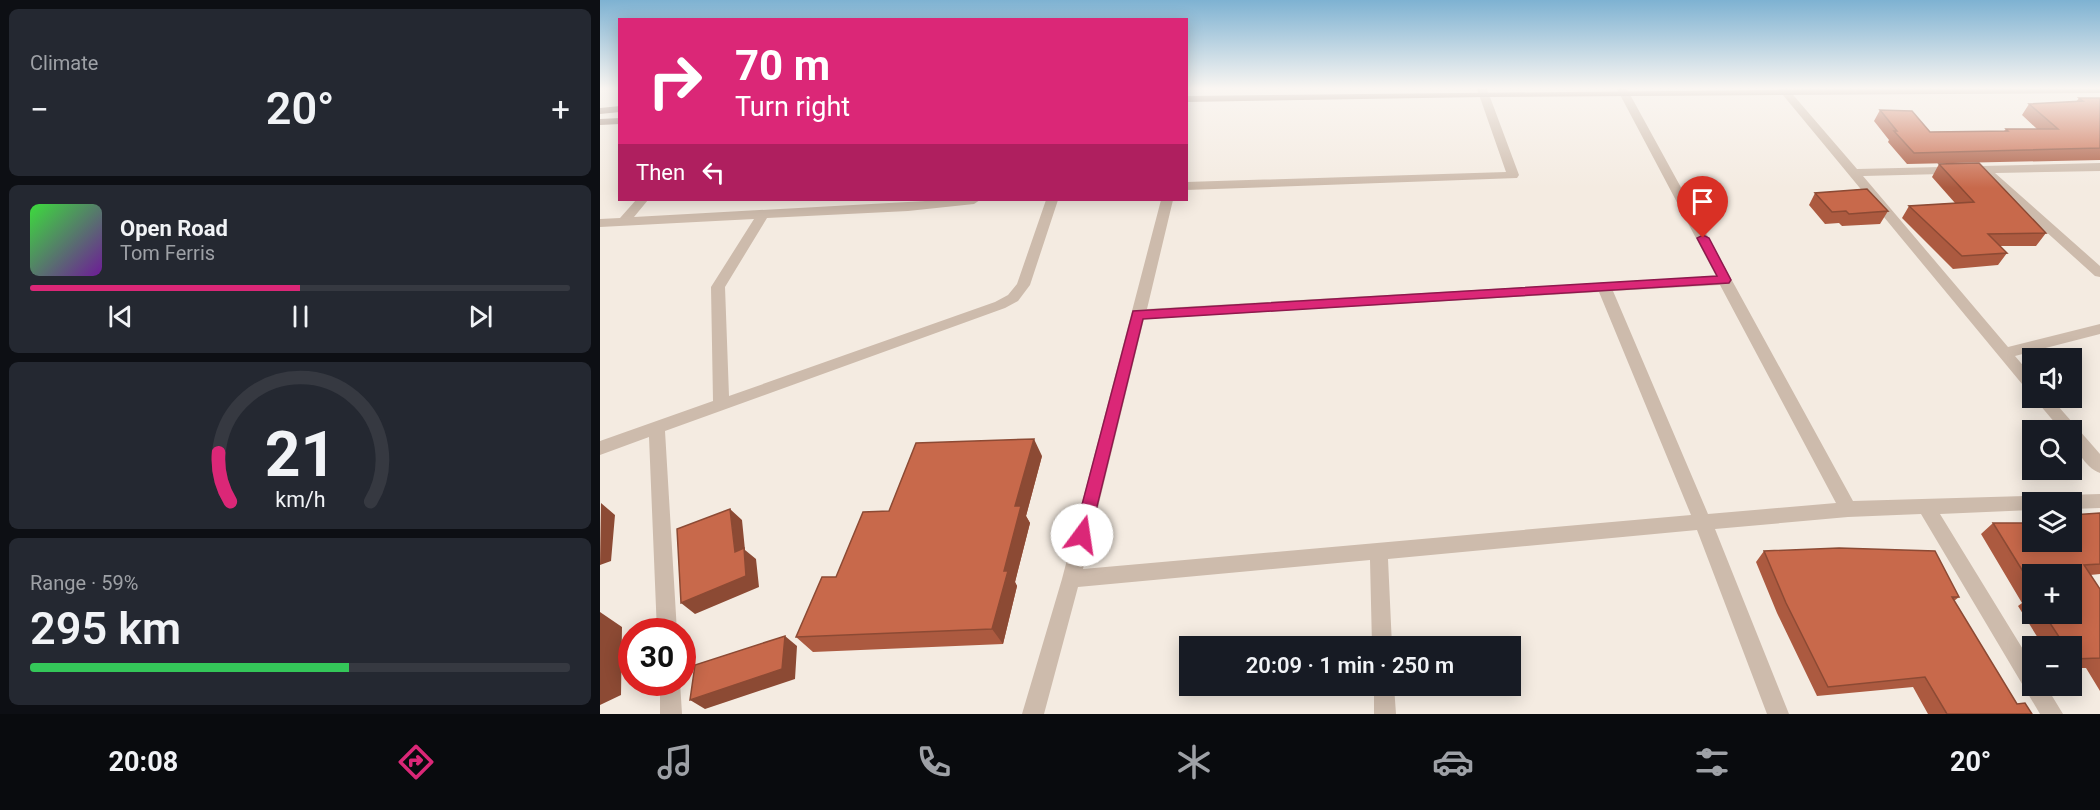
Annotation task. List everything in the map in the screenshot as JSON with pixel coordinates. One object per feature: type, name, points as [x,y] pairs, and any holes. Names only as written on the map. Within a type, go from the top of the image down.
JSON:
[{"type":"street","points":[[1188,186],[1513,176],[1493,122]]},
{"type":"street","points":[[1640,122],[1848,509]]},
{"type":"street","points":[[1812,122],[2022,374]]},
{"type":"street","points":[[1854,173],[2100,167]]},
{"type":"street","points":[[1984,170],[2100,273]]},
{"type":"street","points":[[623,222],[641,201]]},
{"type":"street","points":[[600,223],[908,207],[965,201]]},
{"type":"street","points":[[600,448],[1013,298],[1023,285],[1052,201]]},
{"type":"street","points":[[1033,714],[1071,579],[1167,201]]},
{"type":"street","points":[[721,405],[718,287],[763,214]]},
{"type":"street","points":[[1138,315],[1725,280]]},
{"type":"street","points":[[1604,287],[1703,522],[1778,714]]},
{"type":"street","points":[[2005,353],[2100,329]]},
{"type":"street","points":[[2051,408],[2061,420]]},
{"type":"street","points":[[657,427],[666,618]]},
{"type":"street","points":[[2082,444],[2100,466]]},
{"type":"street","points":[[2082,502],[2100,501]]},
{"type":"street","points":[[1071,579],[1848,509],[2022,503]]},
{"type":"street","points":[[1926,506],[2022,664]]},
{"type":"street","points":[[1379,551],[1382,636]]},
{"type":"street","points":[[670,696],[671,714]]},
{"type":"street","points":[[1384,696],[1384,714]]},
{"type":"street","points":[[2041,696],[2052,714]]},
{"type":"building","points":[[1890,122],[1922,122],[1930,132],[2058,129],[2050,122],[2100,122],[2100,148],[1914,153],[1894,131],[1897,131]]},
{"type":"building","points":[[1979,163],[2046,233],[1988,234],[2007,253],[1962,256],[1909,206],[1974,202],[1939,164]]},
{"type":"building","points":[[1867,189],[1888,211],[1849,214],[1846,211],[1832,212],[1815,193]]},
{"type":"building","points":[[1034,439],[1015,506],[1021,506],[1004,571],[1008,571],[992,629],[796,637],[822,577],[836,577],[863,512],[889,511],[916,443]]},
{"type":"building","points":[[730,509],[735,552],[744,548],[746,576],[681,603],[677,529]]},
{"type":"building","points":[[2100,513],[2100,564],[2084,565],[2100,589],[2100,658],[2082,659],[2082,636],[2058,636],[2051,624],[2082,624],[2082,564],[2022,564],[2022,570],[1993,523],[2022,523],[2022,552],[2082,552],[2082,514]]},
{"type":"building","points":[[1839,548],[1935,551],[1959,597],[1952,597],[2017,704],[2025,703],[2032,714],[1947,714],[1925,677],[1828,687],[1786,603],[1764,551]]},
{"type":"building","points":[[785,636],[782,669],[690,700],[691,696],[696,696],[696,665]]},
{"type":"route","points":[[1082,535],[1138,315],[1725,280],[1703,238]]}]
